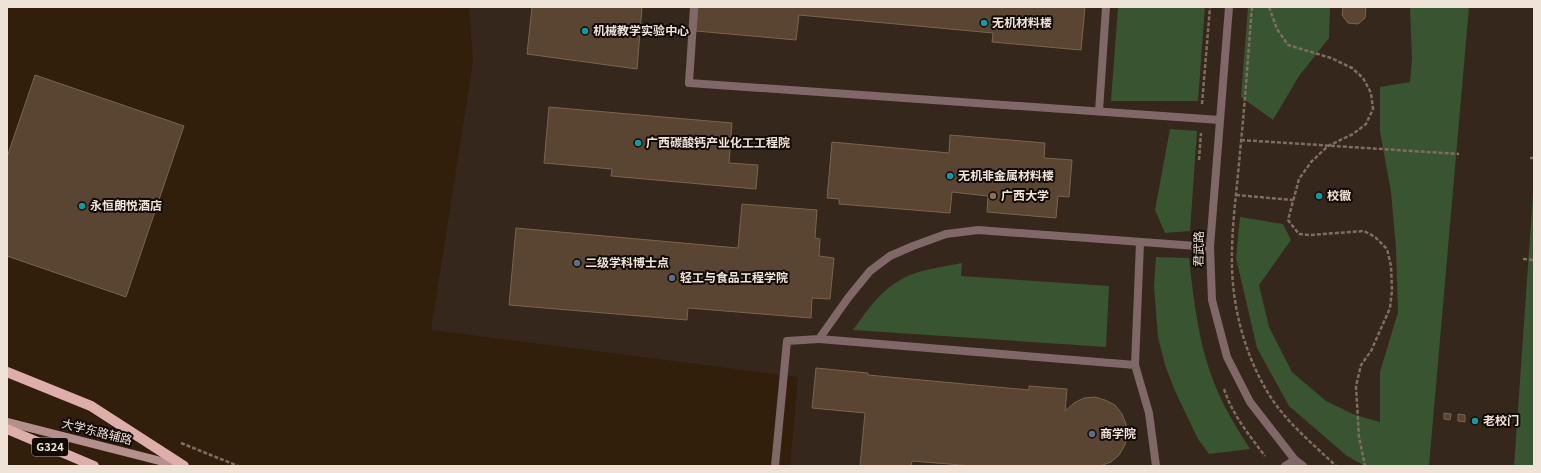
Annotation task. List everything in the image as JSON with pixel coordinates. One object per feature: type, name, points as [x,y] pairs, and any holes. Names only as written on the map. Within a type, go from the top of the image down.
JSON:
[{"type":"main road","points":[[7,372],[92,406],[184,466]]},
{"type":"main road","name":"G324","points":[[7,429],[94,466]]},
{"type":"street","points":[[694,7],[689,83],[1220,120]]},
{"type":"street","points":[[1099,111],[1106,7]]},
{"type":"street","name":"君武路","points":[[1229,7],[1210,247],[1212,300],[1227,357],[1250,402],[1295,460],[1303,466]]},
{"type":"street","points":[[819,338],[870,271],[890,256],[946,234],[978,230],[1210,247]]},
{"type":"street","points":[[1140,243],[1135,365],[1149,413],[1156,466]]},
{"type":"street","points":[[775,466],[787,341],[819,338],[1135,365]]},
{"type":"street","name":"大学东路辅路","points":[[7,422],[181,466]]},
{"type":"street","points":[[1285,466],[1295,460]]},
{"type":"path","points":[[1252,7],[1242,140],[1236,195],[1232,265],[1234,292],[1241,327],[1252,360],[1270,396],[1292,424],[1336,466]]},
{"type":"path","points":[[1269,7],[1277,30],[1288,45],[1331,58],[1352,68],[1363,78],[1370,93],[1373,109],[1366,124],[1353,134],[1328,146],[1311,162],[1300,179],[1288,220],[1299,234],[1364,231],[1375,237],[1387,249],[1391,266],[1392,290],[1390,308],[1371,351],[1362,365],[1356,386],[1359,437],[1366,466]]},
{"type":"path","points":[[1242,140],[1459,154]]},
{"type":"path","points":[[1236,195],[1293,200]]},
{"type":"path","points":[[1523,259],[1534,260]]},
{"type":"shaded area","name":"广西大学","points":[[469,7],[1534,7],[1534,466],[790,466],[798,377],[431,330],[473,61]]},
{"type":"green space","points":[[1118,7],[1205,7],[1198,101],[1111,101]]},
{"type":"green space","points":[[1248,7],[1330,7],[1329,38],[1299,76],[1273,120],[1241,97]]},
{"type":"green space","points":[[1410,7],[1469,7],[1429,466],[1365,466],[1347,456],[1289,406],[1257,348],[1236,258],[1240,217],[1283,224],[1291,240],[1259,285],[1269,327],[1292,372],[1326,401],[1355,415],[1380,422],[1380,372],[1398,312],[1396,249],[1391,192],[1380,131],[1380,87],[1410,82],[1412,59]]},
{"type":"green space","points":[[1170,129],[1197,131],[1190,231],[1165,233],[1155,210]]},
{"type":"green space","points":[[1534,180],[1534,466],[1514,466]]},
{"type":"green space","points":[[1156,257],[1189,258],[1198,325],[1211,374],[1224,405],[1250,449],[1209,454],[1198,439],[1175,391],[1165,365],[1158,337],[1154,286]]},
{"type":"green space","points":[[962,263],[961,276],[1109,286],[1106,347],[853,330],[875,301],[887,289],[902,279],[916,273]]},
{"type":"building","name":"机械教学实验中心","points":[[532,7],[642,7],[637,69],[527,54]]},
{"type":"building","name":"无机材料楼","points":[[698,7],[1085,7],[1081,50],[992,42],[993,33],[799,15],[796,40],[696,31]]},
{"type":"building","points":[[1343,7],[1364,7],[1366,9],[1365,18],[1358,24],[1348,23],[1342,15]]},
{"type":"building","name":"永恒朗悦酒店","points":[[35,75],[184,126],[126,297],[7,256],[7,157]]},
{"type":"building","name":"广西碳酸钙产业化工工程院","points":[[549,107],[732,123],[729,163],[758,165],[756,189],[611,176],[612,169],[544,163]]},
{"type":"building","name":"无机非金属材料楼","points":[[950,135],[1045,143],[1044,158],[1072,160],[1069,197],[1058,196],[1056,218],[987,212],[988,196],[952,192],[950,213],[839,204],[839,199],[827,198],[832,142],[949,153]]},
{"type":"building","name":"轻工与食品工程学院","points":[[742,204],[817,210],[815,238],[820,239],[819,256],[834,258],[830,299],[812,298],[811,318],[688,308],[687,320],[509,305],[516,228],[738,248]]},
{"type":"building","points":[[816,368],[868,373],[868,375],[1029,390],[1029,386],[1067,389],[1065,411],[1074,403],[1084,398],[1095,397],[1115,405],[1122,414],[1126,424],[1127,434],[1125,445],[1119,455],[1111,462],[1100,466],[973,466],[912,461],[911,466],[860,466],[865,413],[812,408]]},
{"type":"building","points":[[1444,413],[1451,414],[1450,420],[1444,419]]},
{"type":"building","points":[[1458,414],[1465,415],[1465,422],[1458,421]]},
{"type":"building","points":[[1488,418],[1495,419],[1494,425],[1487,425]]},
{"type":"building","points":[[1502,420],[1508,421],[1508,427],[1501,426]]},
{"type":"place","name":"无机材料楼","points":[[984,23]]},
{"type":"place","name":"机械教学实验中心","points":[[585,31]]},
{"type":"place","name":"广西碳酸钙产业化工工程院","points":[[638,143]]},
{"type":"place","name":"无机非金属材料楼","points":[[950,176]]},
{"type":"place","name":"广西大学","points":[[993,196]]},
{"type":"place","name":"校徽","points":[[1319,196]]},
{"type":"place","name":"永恒朗悦酒店","points":[[82,206]]},
{"type":"place","name":"二级学科博士点","points":[[577,263]]},
{"type":"place","name":"轻工与食品工程学院","points":[[672,278]]},
{"type":"place","name":"老校门","points":[[1475,421]]},
{"type":"place","name":"商学院","points":[[1092,434]]}]
